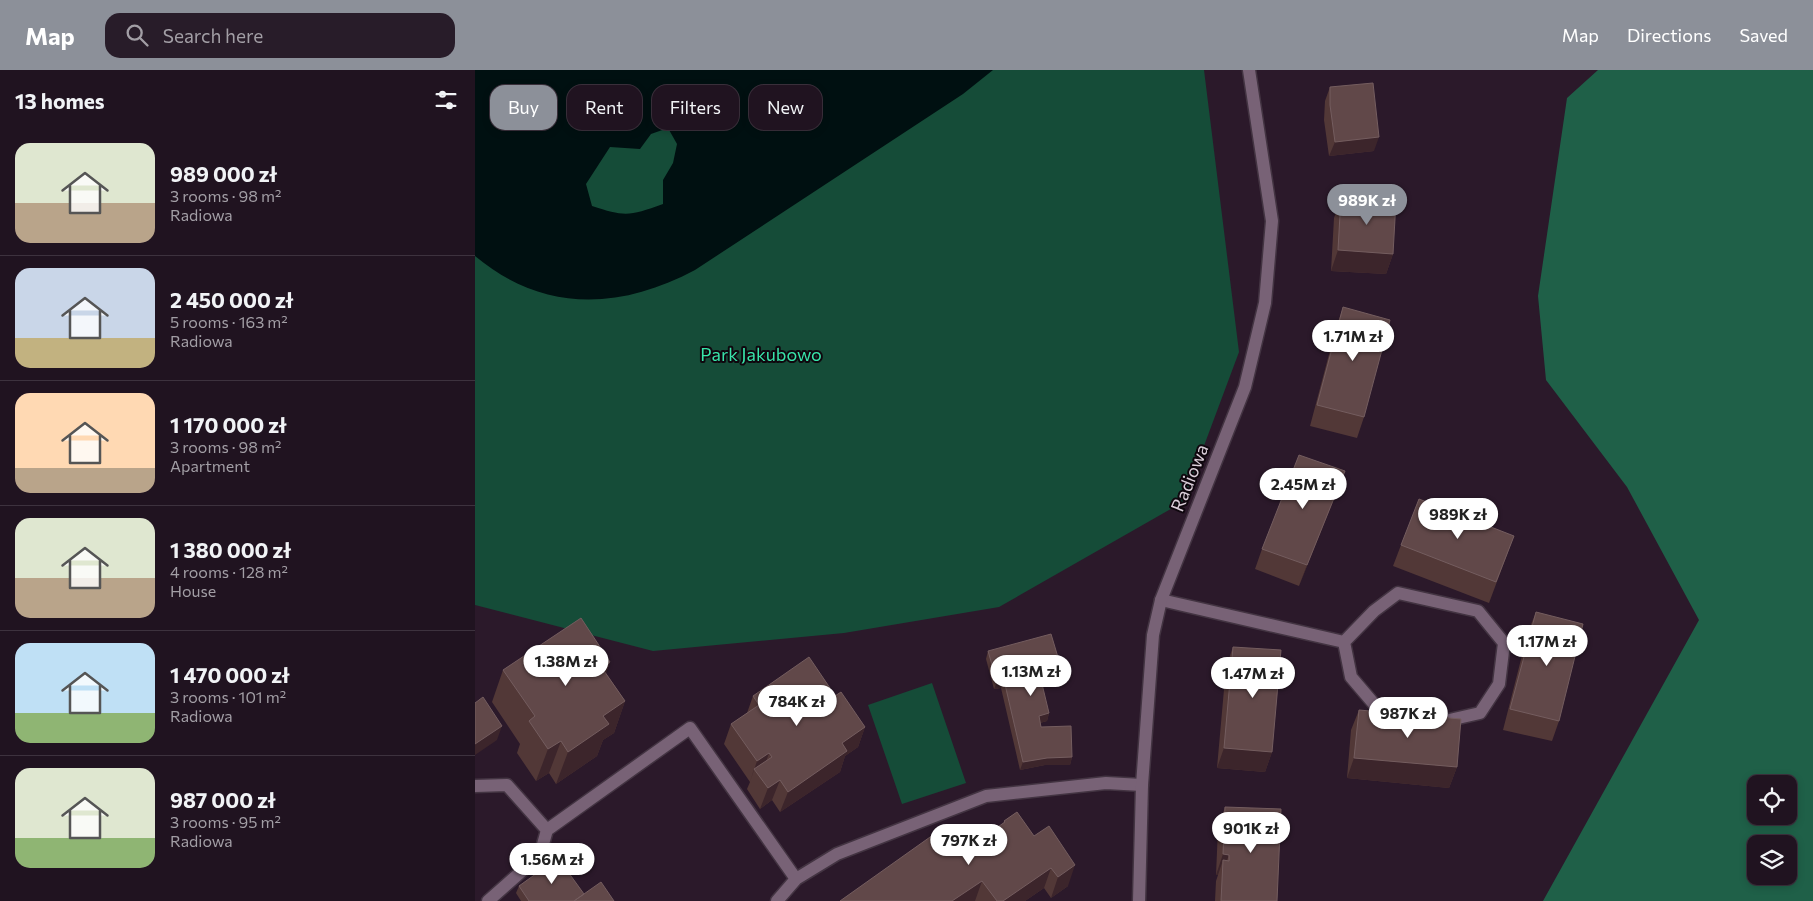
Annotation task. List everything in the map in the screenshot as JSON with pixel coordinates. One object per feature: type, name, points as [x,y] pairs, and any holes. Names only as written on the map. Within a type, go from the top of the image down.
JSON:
[{"type":"street","name":"Radiowa","points":[[1139,901],[1142,785],[1153,634],[1161,600],[1245,387],[1265,303],[1272,222],[1249,70]]},
{"type":"street","points":[[1398,593],[1478,610],[1504,643],[1499,684],[1480,713],[1449,722],[1381,711],[1351,677],[1344,642],[1374,611],[1398,593]]},
{"type":"street","points":[[1161,600],[1344,642]]},
{"type":"street","points":[[488,901],[540,855],[547,830],[690,728],[797,878]]},
{"type":"street","points":[[777,901],[797,878],[837,854],[986,796],[1106,783],[1142,785]]},
{"type":"street","points":[[475,786],[507,785],[547,830]]},
{"type":"green space","name":"Park Jakubowo","points":[[475,70],[1204,70],[1239,352],[1183,502],[999,607],[844,633],[653,651],[475,605]]},
{"type":"green space","points":[[1598,70],[1813,70],[1813,901],[1543,901],[1699,620],[1627,487],[1546,380],[1538,296],[1567,98]]},
{"type":"green space","points":[[932,683],[966,783],[902,804],[868,705]]},
{"type":"shaded area","points":[[475,70],[993,70],[963,94],[695,270],[667,283],[639,293],[610,298],[582,299],[555,296],[528,288],[501,275],[475,256]],"holes":[[[652,85],[739,85],[739,130],[669,130],[677,144],[673,163],[663,180],[663,204],[627,214],[592,206],[586,184],[610,147],[640,149],[651,134],[662,130],[652,130]]]},
{"type":"building","points":[[1373,83],[1379,137],[1335,142],[1330,105],[1330,87]]},
{"type":"building","points":[[1341,197],[1396,201],[1393,254],[1338,250]]},
{"type":"building","points":[[1343,307],[1390,320],[1364,417],[1317,405]]},
{"type":"building","points":[[1299,455],[1345,471],[1307,565],[1262,549]]},
{"type":"building","points":[[1419,499],[1514,536],[1496,582],[1401,545]]},
{"type":"building","points":[[1536,612],[1583,624],[1559,721],[1510,709]]},
{"type":"building","points":[[581,618],[610,662],[602,668],[625,701],[603,716],[609,724],[568,752],[561,741],[548,749],[529,721],[535,716],[503,670]]},
{"type":"building","points":[[1051,634],[1060,664],[1031,672],[1034,685],[1042,684],[1049,713],[1039,716],[1041,727],[1071,726],[1072,757],[1047,758],[1023,762],[1004,680],[997,682],[988,651]]},
{"type":"building","points":[[1233,647],[1281,650],[1272,752],[1224,748]]},
{"type":"building","points":[[809,657],[830,688],[827,690],[832,698],[841,692],[865,727],[842,743],[847,751],[788,792],[780,780],[768,788],[754,769],[772,757],[769,753],[757,761],[731,724],[759,705],[753,696]]},
{"type":"building","points":[[483,697],[502,726],[475,744],[475,703]]},
{"type":"building","points":[[1359,710],[1461,719],[1457,767],[1354,758]]},
{"type":"building","points":[[1225,807],[1281,809],[1277,901],[1221,901],[1223,860],[1229,861],[1229,855],[1223,854]]},
{"type":"building","points":[[1017,812],[1034,836],[1049,826],[1075,865],[1058,877],[1051,868],[1003,901],[997,901],[982,881],[952,901],[840,901],[947,825],[964,850]]},
{"type":"building","points":[[558,858],[584,894],[574,901],[529,901],[519,886]]},
{"type":"building","points":[[601,882],[614,901],[574,901]]}]
